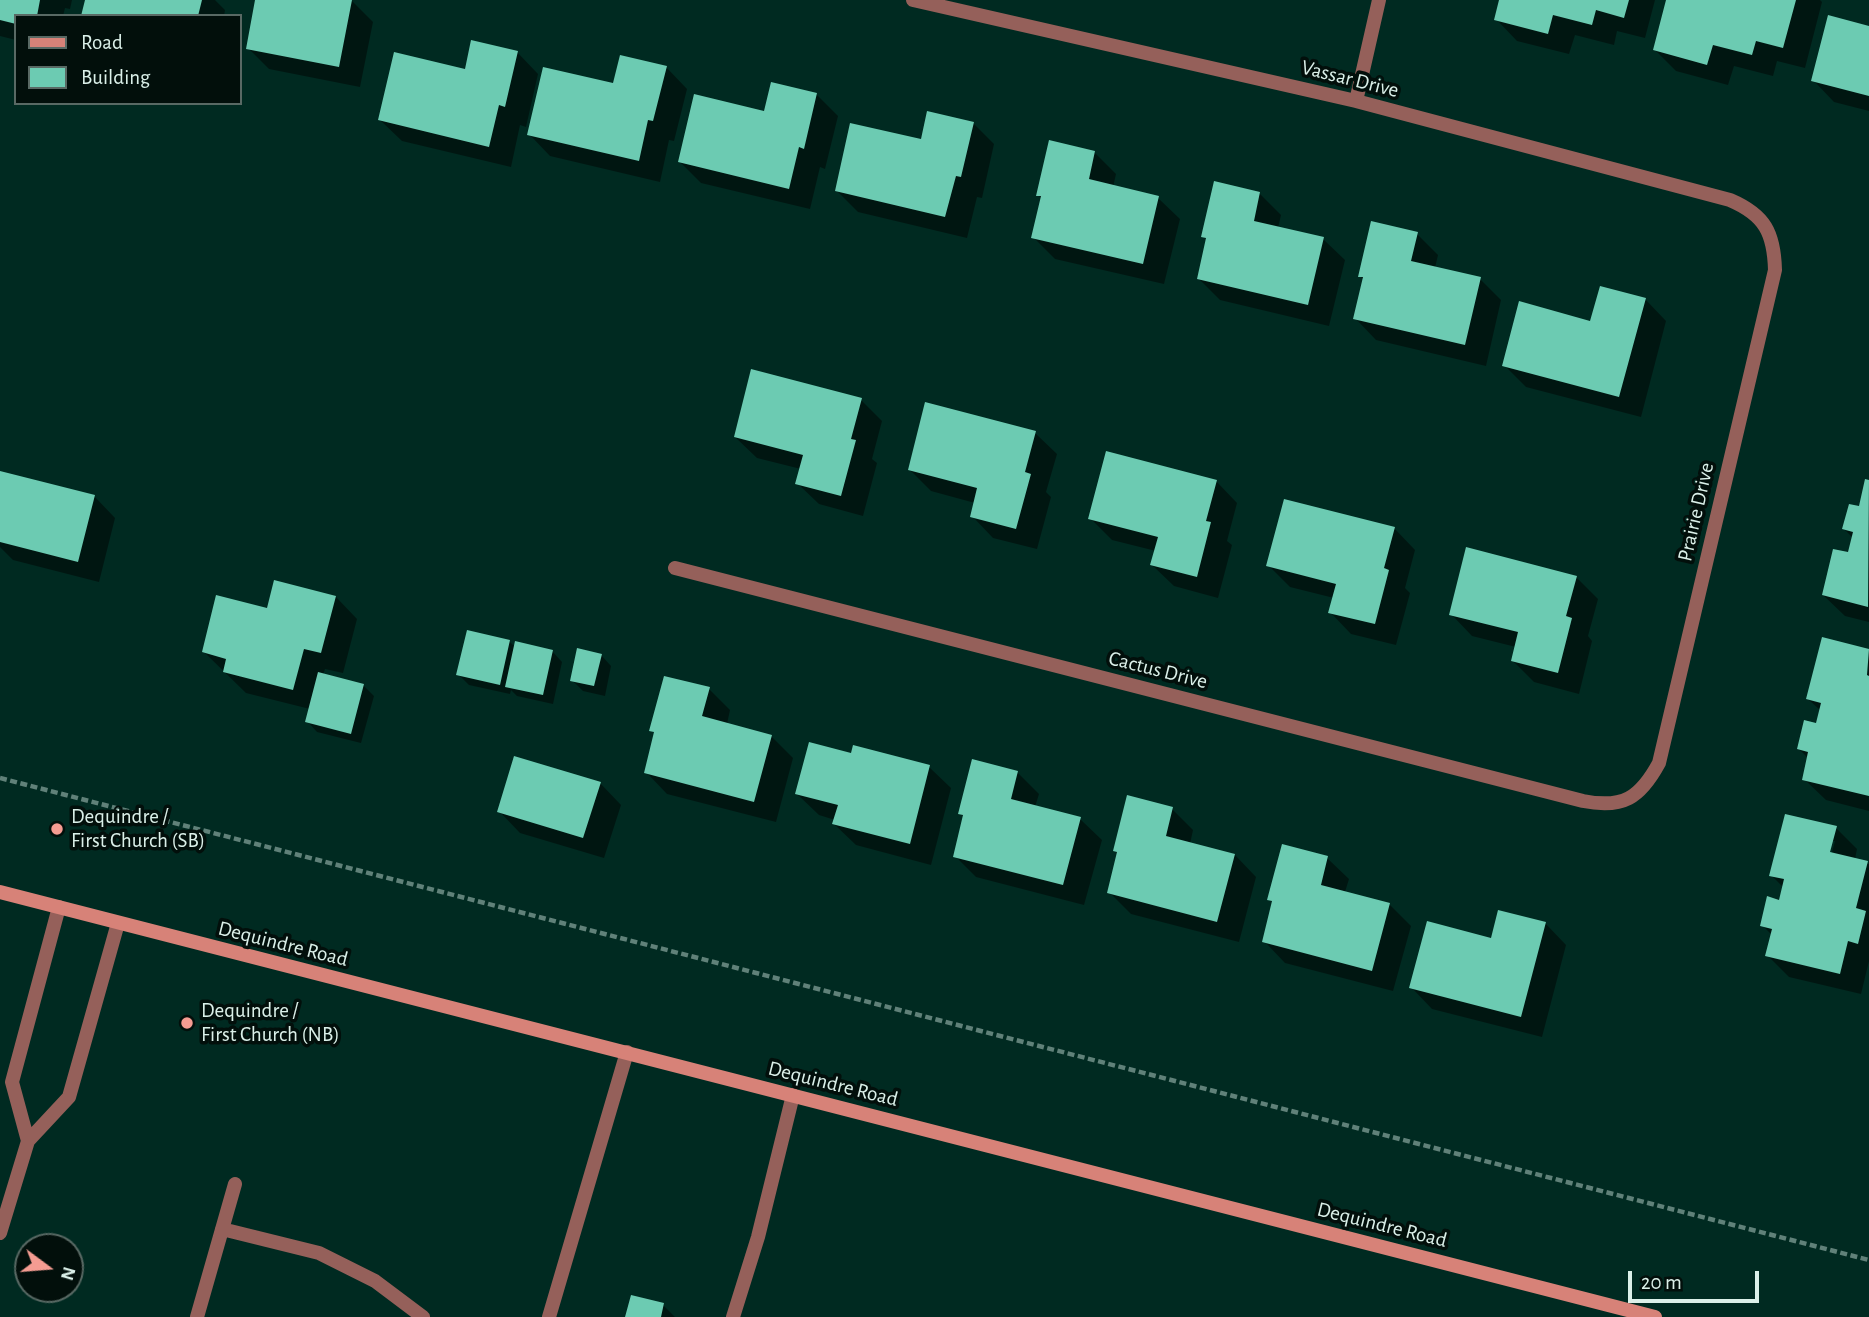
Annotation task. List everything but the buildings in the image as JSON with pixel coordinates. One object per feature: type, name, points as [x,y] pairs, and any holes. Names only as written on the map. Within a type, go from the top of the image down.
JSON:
[{"type":"main road","name":"Dequindre Road","points":[[0,892],[1656,1317]]},
{"type":"street","name":"Vassar Drive","points":[[913,0],[1356,101],[1730,200],[1751,210],[1766,226]]},
{"type":"street","points":[[1356,101],[1379,0]]},
{"type":"street","name":"Prairie Drive","points":[[1631,799],[1649,782],[1659,763],[1697,603],[1775,270],[1774,246],[1766,226]]},
{"type":"street","name":"Cactus Drive","points":[[675,568],[1583,802],[1602,805],[1631,799]]},
{"type":"street","points":[[28,1142],[12,1082],[59,907]]},
{"type":"street","points":[[0,1233],[28,1142],[69,1097],[118,923]]},
{"type":"street","points":[[549,1317],[627,1052]]},
{"type":"street","points":[[733,1317],[758,1237],[793,1095]]},
{"type":"street","points":[[197,1317],[234,1184]]},
{"type":"street","points":[[222,1229],[319,1253],[375,1281],[423,1317]]},
{"type":"path","points":[[0,778],[1869,1260]]},
{"type":"place","name":"Dequindre / First Church (SB)","points":[[57,829]]},
{"type":"place","name":"Dequindre / First Church (NB)","points":[[187,1023]]}]
